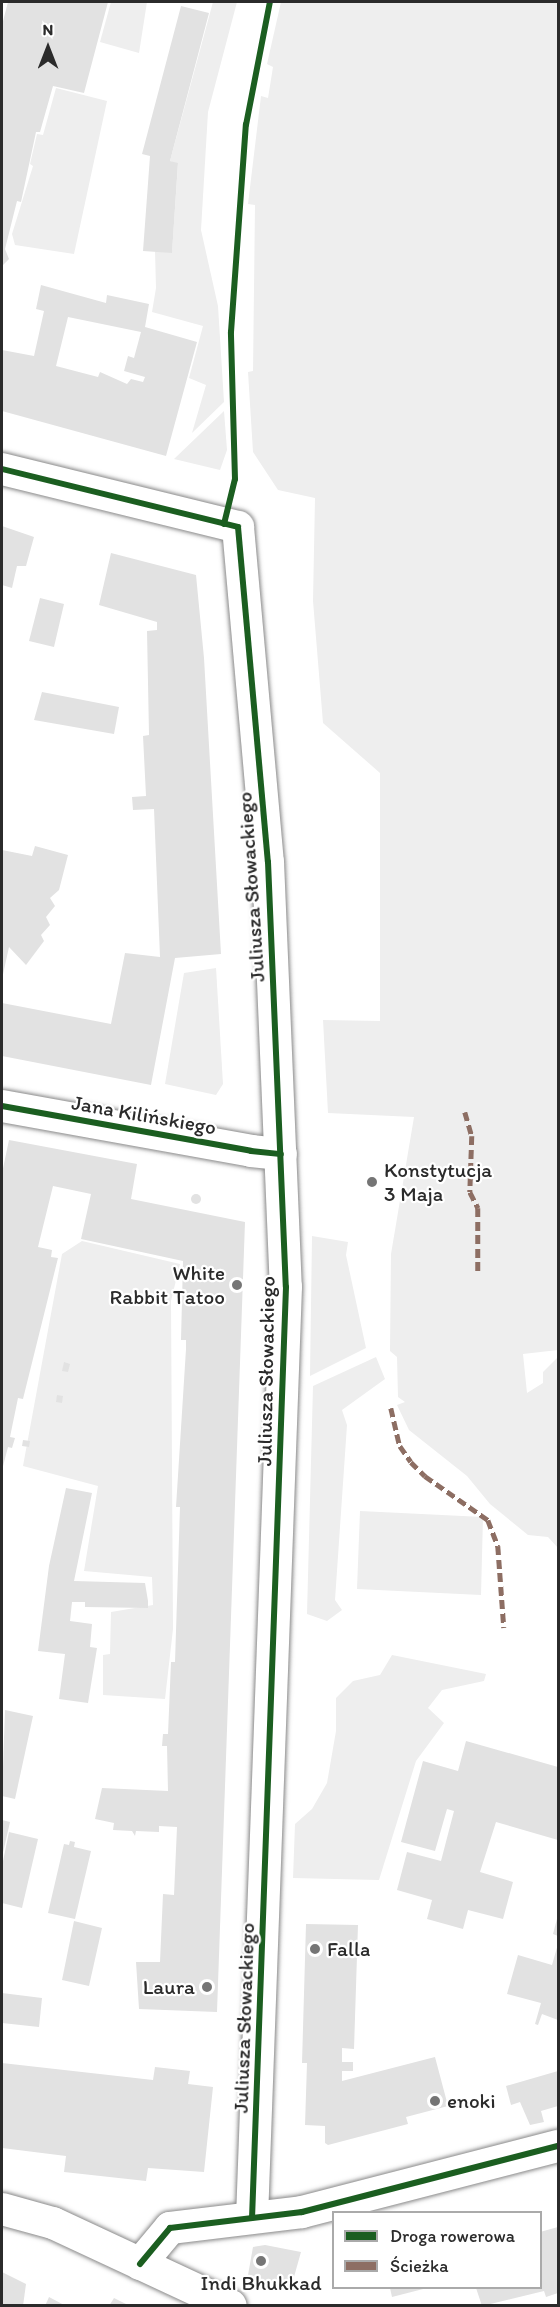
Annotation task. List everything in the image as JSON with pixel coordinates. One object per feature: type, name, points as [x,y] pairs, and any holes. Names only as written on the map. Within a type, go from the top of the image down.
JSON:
[{"type":"street","name":"Juliusza Słowackiego","points":[[2,469],[238,527],[268,862],[282,1154],[285,1311],[252,2217]]},
{"type":"street","name":"Jana Kilińskiego","points":[[2,1106],[282,1154]]},
{"type":"street","points":[[140,2264],[170,2228],[302,2212],[558,2146]]},
{"type":"street","points":[[2,2209],[54,2223],[231,2306]]},
{"type":"shaded area","points":[[111,2],[147,2],[139,53],[100,42]]},
{"type":"shaded area","points":[[213,2],[237,2],[208,112],[201,230],[218,306],[224,402],[192,433],[206,385],[189,378],[203,326],[152,312],[156,288],[155,251],[172,252],[178,164],[170,161]]},
{"type":"shaded area","points":[[281,2],[558,2],[558,1350],[523,1354],[527,1393],[543,1383],[543,1372],[558,1357],[558,1548],[548,1537],[528,1535],[490,1504],[467,1476],[409,1430],[397,1405],[405,1402],[398,1397],[397,1357],[390,1351],[391,1254],[414,1117],[328,1113],[323,1020],[380,1021],[380,773],[323,723],[313,601],[315,498],[278,490],[253,452],[248,372],[253,371],[255,205],[248,204],[261,96],[268,98],[273,67],[267,64]]},
{"type":"shaded area","points":[[56,88],[107,101],[74,254],[15,245],[12,234],[33,166],[30,164],[37,134],[43,135]]},
{"type":"shaded area","points":[[224,411],[227,450],[220,470],[174,459]]},
{"type":"shaded area","points":[[216,968],[223,1084],[216,1095],[165,1084],[184,973]]},
{"type":"shaded area","points":[[312,1236],[348,1242],[346,1255],[366,1348],[310,1376]]},
{"type":"shaded area","points":[[82,1241],[180,1264],[171,1301],[173,1629],[165,1699],[103,1695],[103,1655],[110,1654],[111,1612],[153,1605],[152,1577],[84,1571],[98,1486],[23,1466],[62,1254]]},
{"type":"shaded area","points":[[376,1357],[385,1379],[342,1410],[347,1425],[335,1600],[342,1610],[327,1621],[307,1614],[313,1386]]},
{"type":"shaded area","points":[[360,1511],[483,1517],[481,1595],[357,1589]]},
{"type":"shaded area","points":[[392,1655],[486,1674],[484,1681],[442,1690],[428,1708],[444,1723],[416,1761],[379,1880],[293,1878],[295,1824],[312,1809],[327,1783],[336,1731],[336,1698],[353,1681],[380,1675]]},
{"type":"building","points":[[8,2],[108,2],[84,93],[53,86],[40,132],[36,132],[21,202],[17,201],[5,249],[9,259],[2,266],[2,25]]},
{"type":"building","points":[[181,6],[209,13],[170,161],[178,163],[172,253],[143,251],[150,156],[142,154]]},
{"type":"building","points":[[41,285],[106,303],[107,295],[149,304],[145,327],[197,342],[166,456],[2,411],[2,350],[34,356],[44,311],[36,309]],"holes":[[[68,317],[141,332],[134,358],[128,356],[124,371],[145,377],[143,382],[131,379],[127,384],[100,372],[98,377],[56,366]]]},
{"type":"building","points":[[2,526],[34,537],[26,566],[17,566],[12,588],[2,585]]},
{"type":"building","points":[[111,553],[196,575],[204,658],[221,954],[175,958],[151,1085],[2,1056],[2,1003],[111,1024],[125,953],[160,957],[154,809],[133,810],[132,797],[146,796],[143,736],[149,735],[147,631],[157,630],[157,622],[99,605]]},
{"type":"building","points":[[40,598],[64,604],[54,647],[29,641]]},
{"type":"building","points":[[42,692],[119,707],[114,734],[34,720]]},
{"type":"building","points":[[35,846],[68,855],[59,890],[50,898],[55,906],[46,917],[50,925],[41,935],[44,941],[26,965],[9,947],[2,979],[2,850],[32,856]]},
{"type":"building","points":[[9,1140],[137,1164],[131,1199],[245,1222],[217,2012],[139,2009],[136,1962],[160,1962],[163,1894],[174,1895],[177,1827],[159,1826],[159,1832],[136,1831],[135,1836],[132,1831],[113,1830],[114,1823],[95,1819],[102,1788],[168,1791],[167,1746],[162,1746],[163,1734],[168,1734],[171,1662],[175,1662],[180,1507],[176,1507],[186,1349],[186,1340],[181,1340],[183,1261],[81,1239],[91,1194],[53,1186],[38,1247],[52,1250],[51,1257],[58,1258],[23,1399],[18,1398],[10,1437],[15,1438],[12,1448],[8,1447],[2,1470],[2,1173]]},
{"type":"building","points":[[196,1194],[201,1199],[196,1204],[191,1199]]},
{"type":"building","points":[[64,1362],[70,1364],[68,1372],[62,1371]]},
{"type":"building","points":[[57,1395],[63,1396],[62,1403],[56,1402]]},
{"type":"building","points":[[23,1440],[30,1441],[29,1447],[22,1446]]},
{"type":"building","points":[[66,1488],[92,1493],[74,1581],[145,1583],[148,1601],[148,1608],[85,1607],[85,1602],[72,1602],[70,1621],[92,1624],[90,1647],[97,1648],[88,1703],[59,1699],[65,1654],[38,1651],[49,1566]]},
{"type":"building","points":[[5,1710],[33,1716],[15,1799],[2,1796]]},
{"type":"building","points":[[466,1741],[558,1767],[558,1840],[496,1822],[480,1872],[513,1882],[503,1919],[468,1910],[463,1929],[427,1919],[432,1900],[397,1890],[407,1852],[441,1861],[454,1811],[447,1809],[435,1851],[401,1842],[423,1761],[458,1771]]},
{"type":"building","points":[[2,1820],[10,1822],[2,1857]]},
{"type":"building","points":[[9,1832],[38,1839],[22,1908],[2,1903],[2,1866]]},
{"type":"building","points":[[70,1841],[75,1842],[74,1847],[91,1851],[75,1919],[48,1913],[64,1844],[69,1845]]},
{"type":"building","points":[[558,1915],[558,1936],[553,1934]]},
{"type":"building","points":[[74,1921],[102,1928],[89,1986],[62,1980]]},
{"type":"building","points":[[306,1924],[358,1925],[354,2049],[342,2048],[342,2062],[353,2062],[353,2071],[342,2071],[342,2081],[435,2057],[448,2106],[406,2117],[408,2124],[328,2145],[325,2143],[325,2126],[305,2125],[307,2063],[302,2063]]},
{"type":"building","points":[[558,1944],[558,2020],[542,2014],[538,2025],[535,2024],[541,2003],[507,1994],[518,1955],[552,1965]]},
{"type":"building","points":[[2,1993],[42,1998],[39,2027],[2,2023]]},
{"type":"building","points":[[2,2063],[153,2080],[155,2067],[190,2071],[188,2084],[213,2087],[204,2172],[148,2168],[146,2181],[64,2172],[66,2156],[2,2148]]},
{"type":"building","points":[[558,2071],[558,2106],[541,2111],[544,2122],[530,2125],[520,2102],[511,2105],[506,2086]]},
{"type":"building","points":[[558,2227],[558,2293],[546,2297],[544,2291],[482,2306],[476,2289],[542,2289],[542,2231]]},
{"type":"building","points":[[265,2245],[301,2252],[290,2291],[248,2275],[253,2247]]},
{"type":"building","points":[[2,2272],[26,2284],[23,2306],[2,2306]]},
{"type":"building","points":[[390,2289],[423,2289],[392,2297]]},
{"type":"building","points":[[49,2297],[66,2306],[45,2306]]},
{"type":"building","points":[[114,2298],[130,2306],[109,2306]]},
{"type":"marked path","points":[[465,1112],[472,1136],[470,1192],[478,1208],[478,1272]]},
{"type":"marked path","points":[[391,1408],[400,1446],[411,1462],[425,1476],[488,1520],[498,1546],[504,1628]]},
{"type":"cycle path","points":[[224,524],[235,479],[231,332],[246,125],[270,2]]},
{"type":"cycle path","points":[[2,469],[238,527],[268,862],[286,1287],[252,2217]]},
{"type":"cycle path","points":[[2,1106],[251,1151],[281,1154]]},
{"type":"cycle path","points":[[140,2264],[170,2228],[302,2212],[558,2146]]},
{"type":"place","name":"Konstytucja 3 Maja","points":[[372,1182]]},
{"type":"place","name":"White Rabbit Tatoo","points":[[237,1285]]},
{"type":"place","name":"Falla","points":[[315,1949]]},
{"type":"place","name":"Laura","points":[[207,1987]]},
{"type":"place","name":"enoki","points":[[435,2101]]},
{"type":"place","name":"Indi Bhukkad","points":[[261,2261]]}]
